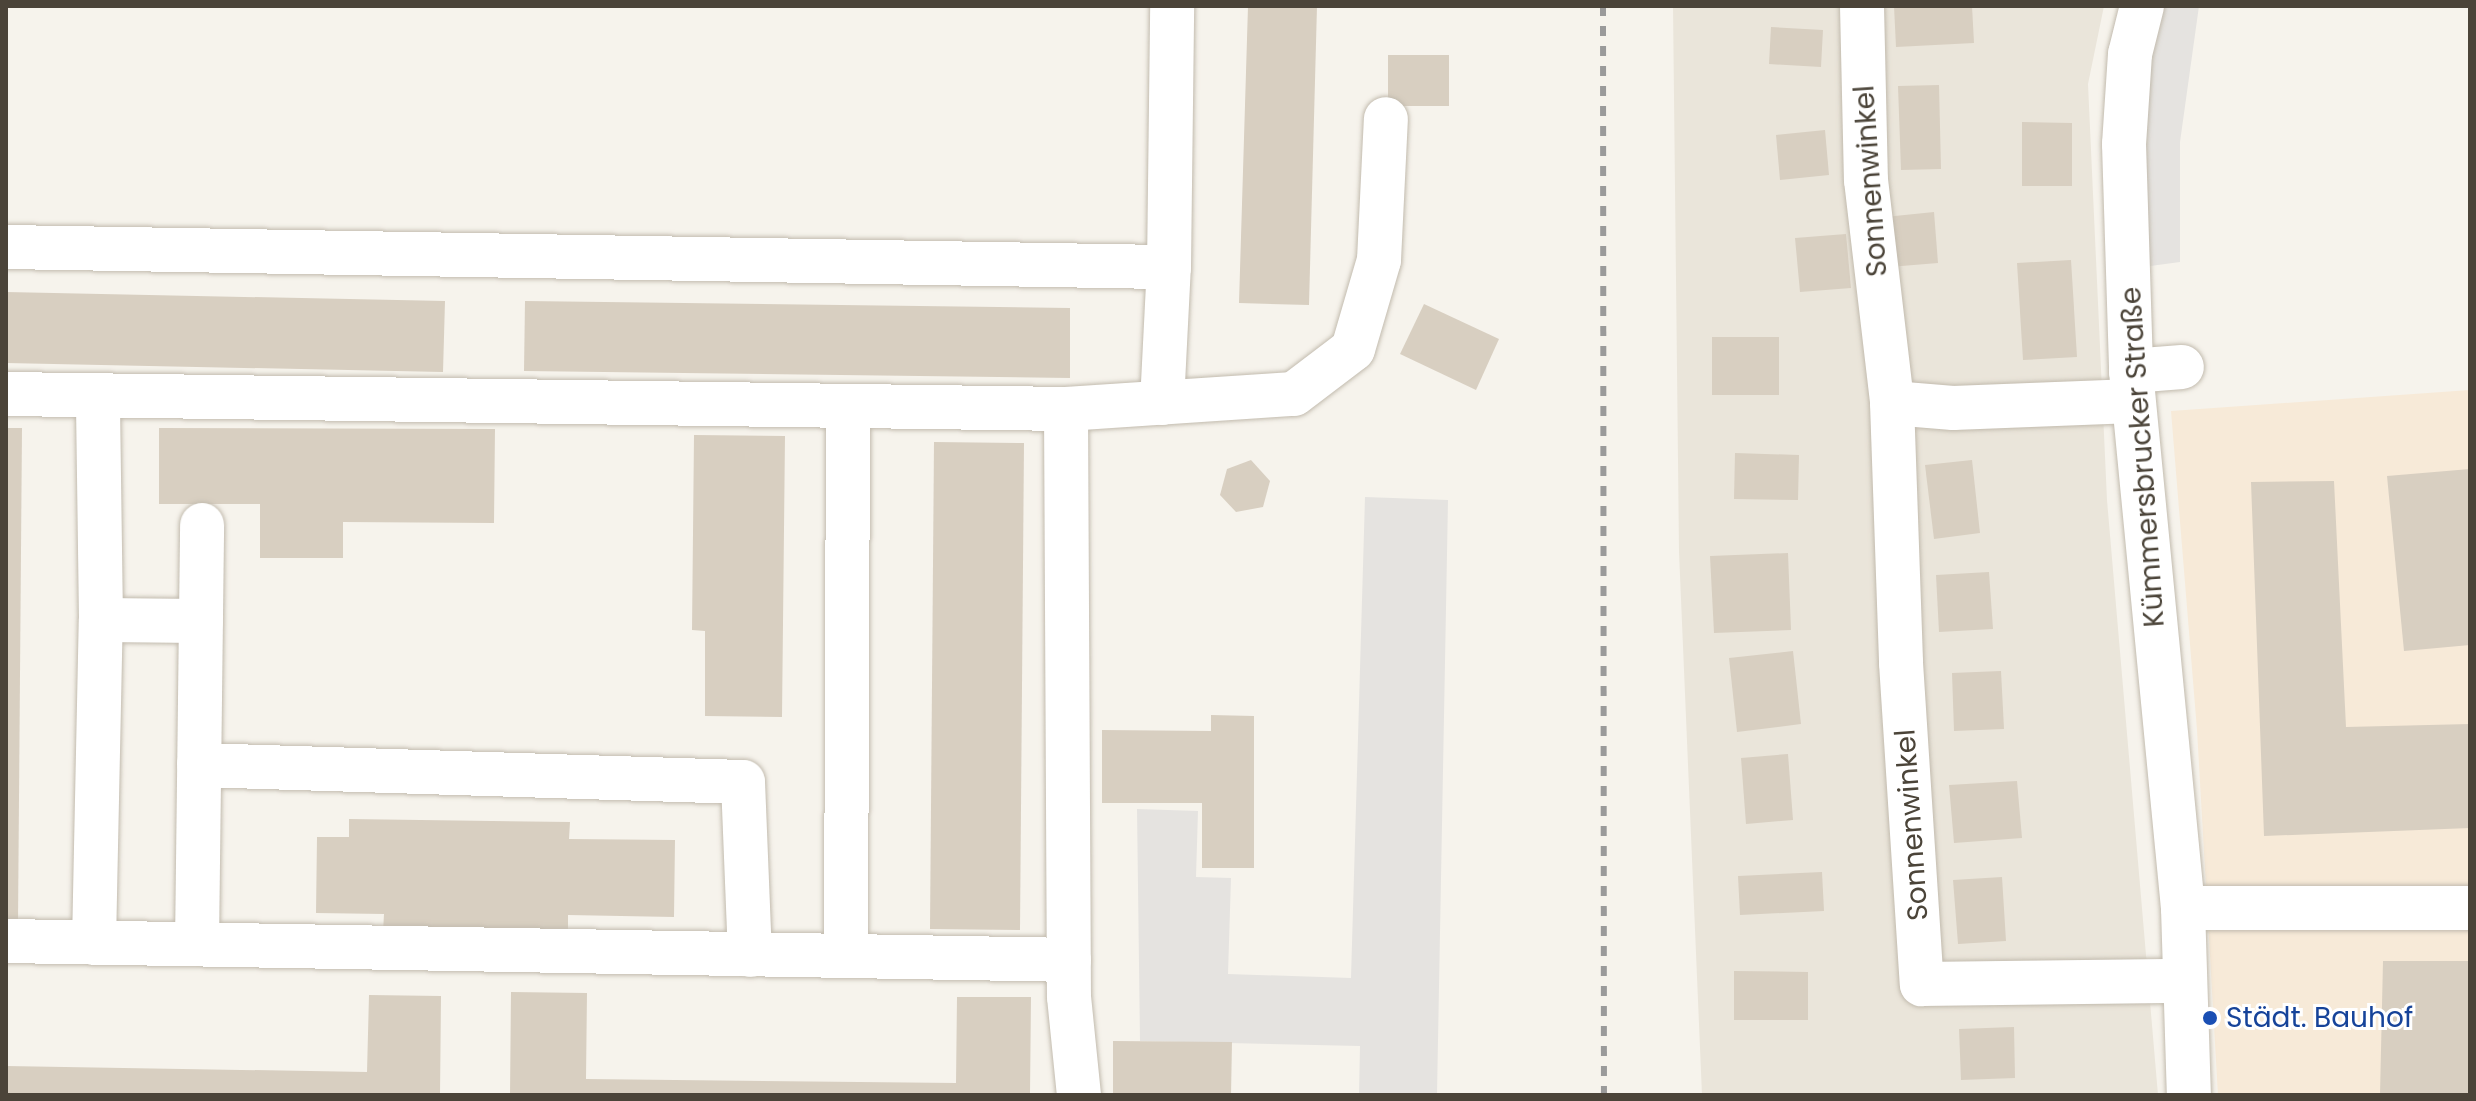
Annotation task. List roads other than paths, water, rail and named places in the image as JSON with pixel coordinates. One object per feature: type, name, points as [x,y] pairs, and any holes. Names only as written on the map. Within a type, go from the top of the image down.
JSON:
[{"type":"street","points":[[1162,403],[1169,267],[1172,6]]},
{"type":"street","name":"Sonnenwinkel","points":[[1862,6],[1866,180],[1892,403],[1901,663],[1922,984],[2185,981]]},
{"type":"street","name":"Kümmersbrucker Straße","points":[[2142,6],[2130,54],[2124,144],[2132,386],[2183,908],[2189,1095]]},
{"type":"street","points":[[6,394],[1066,409],[1294,394],[1353,349],[1379,260],[1386,119]]},
{"type":"street","points":[[6,247],[1169,267]]},
{"type":"street","points":[[1892,403],[1953,408],[2132,386],[2182,367]]},
{"type":"street","points":[[94,943],[101,620],[98,395]]},
{"type":"street","points":[[846,956],[848,406]]},
{"type":"street","points":[[1066,409],[1069,960],[1079,1095]]},
{"type":"street","points":[[197,944],[202,525]]},
{"type":"street","points":[[101,620],[201,621]]},
{"type":"street","points":[[199,765],[743,782],[750,955]]},
{"type":"street","points":[[2183,908],[2470,908]]},
{"type":"street","points":[[6,941],[1069,960]]},
{"type":"railway","points":[[1603,6],[1604,1095]]},
{"type":"place","name":"Städt. Bauhof","points":[[2210,1018]]}]
